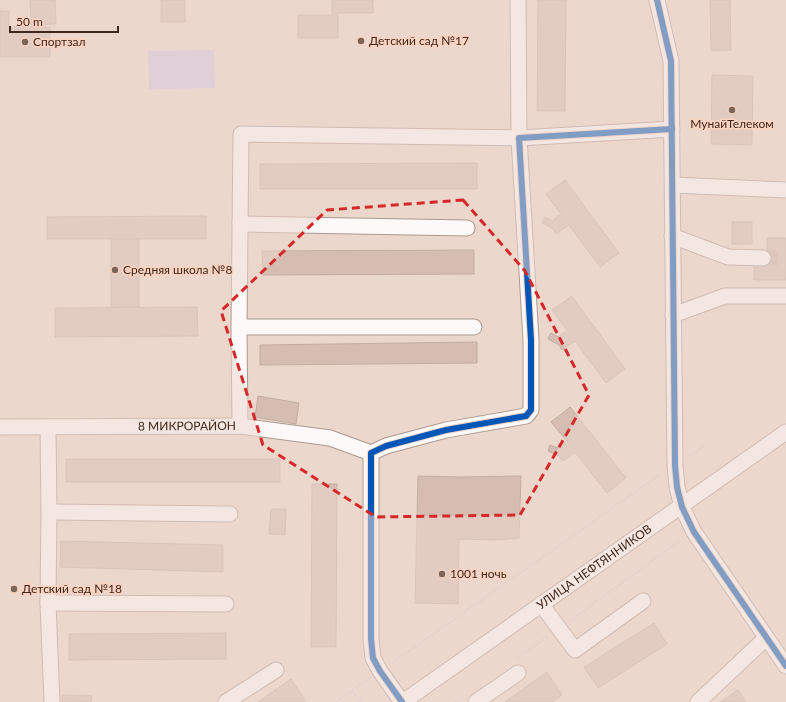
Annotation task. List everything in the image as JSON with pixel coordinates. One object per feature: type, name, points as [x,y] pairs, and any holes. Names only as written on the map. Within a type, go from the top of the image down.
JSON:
[{"type":"street","points":[[403,702],[380,671],[373,658],[371,638],[371,453],[386,446],[446,430],[526,416],[531,410],[531,340],[519,138],[518,0]]},
{"type":"street","points":[[657,0],[671,61],[675,465],[677,488],[682,507],[694,532],[786,666]]},
{"type":"street","points":[[240,426],[238,327],[241,134],[519,138],[672,129]]},
{"type":"street","points":[[673,185],[786,190]]},
{"type":"street","points":[[240,224],[467,228]]},
{"type":"street","points":[[672,236],[728,257],[763,258]]},
{"type":"street","points":[[673,315],[725,296],[786,296]]},
{"type":"street","points":[[238,327],[474,327]]},
{"type":"street","name":"8 МИКРОРАЙОН","points":[[0,426],[240,426],[330,438],[371,453]]},
{"type":"street","points":[[48,427],[48,603],[52,702]]},
{"type":"street","name":"УЛИЦА НЕФТЯННИКОВ","points":[[403,702],[541,604],[682,507],[786,432]]},
{"type":"street","points":[[49,512],[230,514]]},
{"type":"street","points":[[541,604],[575,650],[643,602]]},
{"type":"street","points":[[48,603],[226,604]]},
{"type":"street","points":[[698,702],[766,638]]},
{"type":"street","points":[[472,697],[516,667]]},
{"type":"street","points":[[226,702],[276,670]]},
{"type":"path","points":[[336,702],[675,465],[706,446]]},
{"type":"path","points":[[516,667],[559,628],[678,541],[694,532]]},
{"type":"path","points":[[352,691],[360,702]]},
{"type":"path","points":[[455,702],[472,697]]},
{"type":"highlighted area","points":[[463,200],[525,271],[589,395],[520,515],[376,517],[263,445],[221,311],[327,210]]},
{"type":"shaded area","points":[[214,50],[215,88],[149,89],[148,51]]},
{"type":"building","points":[[30,0],[55,0],[56,24],[31,25]]},
{"type":"building","points":[[161,0],[185,0],[185,22],[161,22]]},
{"type":"building","points":[[332,0],[373,0],[373,13],[338,13],[338,38],[298,38],[298,15],[332,15]]},
{"type":"building","points":[[538,0],[566,0],[565,111],[537,111]]},
{"type":"building","points":[[710,0],[730,0],[731,50],[711,51]]},
{"type":"building","name":"Спортзал","points":[[0,11],[9,11],[9,27],[50,27],[50,57],[0,57]]},
{"type":"building","name":"МунайТелеком","points":[[712,75],[753,76],[752,145],[711,144]]},
{"type":"building","points":[[477,163],[477,189],[260,189],[260,164]]},
{"type":"building","points":[[565,180],[619,253],[600,267],[569,225],[556,234],[552,228],[542,223],[545,217],[552,221],[561,214],[546,194]]},
{"type":"building","points":[[206,216],[206,239],[47,239],[47,217]]},
{"type":"building","points":[[732,222],[752,222],[752,244],[732,244]]},
{"type":"building","points":[[767,238],[786,238],[786,280],[754,280],[754,260],[767,260]]},
{"type":"building","points":[[111,239],[139,239],[139,307],[111,307]]},
{"type":"building","points":[[474,250],[474,274],[263,275],[262,251]]},
{"type":"building","points":[[572,296],[625,369],[606,383],[575,341],[562,350],[559,345],[548,339],[551,333],[558,337],[567,330],[552,310]]},
{"type":"building","points":[[197,307],[198,336],[55,337],[55,308]]},
{"type":"building","points":[[477,342],[477,363],[260,365],[260,345]]},
{"type":"building","points":[[258,396],[299,403],[296,424],[255,417]]},
{"type":"building","points":[[570,407],[626,478],[607,493],[575,452],[563,461],[559,456],[548,451],[550,445],[558,448],[567,441],[551,422]]},
{"type":"building","points":[[66,459],[280,459],[280,482],[66,482]]},
{"type":"building","points":[[418,476],[521,476],[519,538],[497,540],[459,539],[458,604],[415,603]]},
{"type":"building","points":[[312,484],[337,484],[336,647],[311,647]]},
{"type":"building","points":[[271,509],[286,509],[285,535],[269,534]]},
{"type":"building","points":[[61,541],[223,545],[223,572],[60,567]]},
{"type":"building","points":[[654,623],[667,644],[598,688],[584,667]]},
{"type":"building","points":[[226,633],[226,659],[69,660],[69,634]]},
{"type":"building","points":[[547,672],[562,695],[552,702],[505,702]]},
{"type":"building","points":[[291,679],[305,700],[302,702],[258,702]]},
{"type":"building","points":[[738,690],[746,702],[720,702]]},
{"type":"building","points":[[62,695],[92,696],[91,702],[62,702]]},
{"type":"tunnel","points":[[763,258],[786,258]]},
{"type":"cycle path","points":[[657,0],[671,61],[675,465],[677,487],[682,507],[694,532],[786,666]]},
{"type":"cycle path","points":[[402,702],[380,671],[373,658],[371,639],[371,453],[386,446],[446,430],[526,416],[531,410],[531,340],[519,138],[672,129]]},
{"type":"place","name":"Детский сад №17","points":[[361,41]]},
{"type":"place","name":"Спортзал","points":[[25,42]]},
{"type":"place","name":"МунайТелеком","points":[[732,110]]},
{"type":"place","name":"Средняя школа №8","points":[[115,270]]},
{"type":"place","name":"1001 ночь","points":[[442,574]]},
{"type":"place","name":"Детский сад №18","points":[[14,589]]}]
